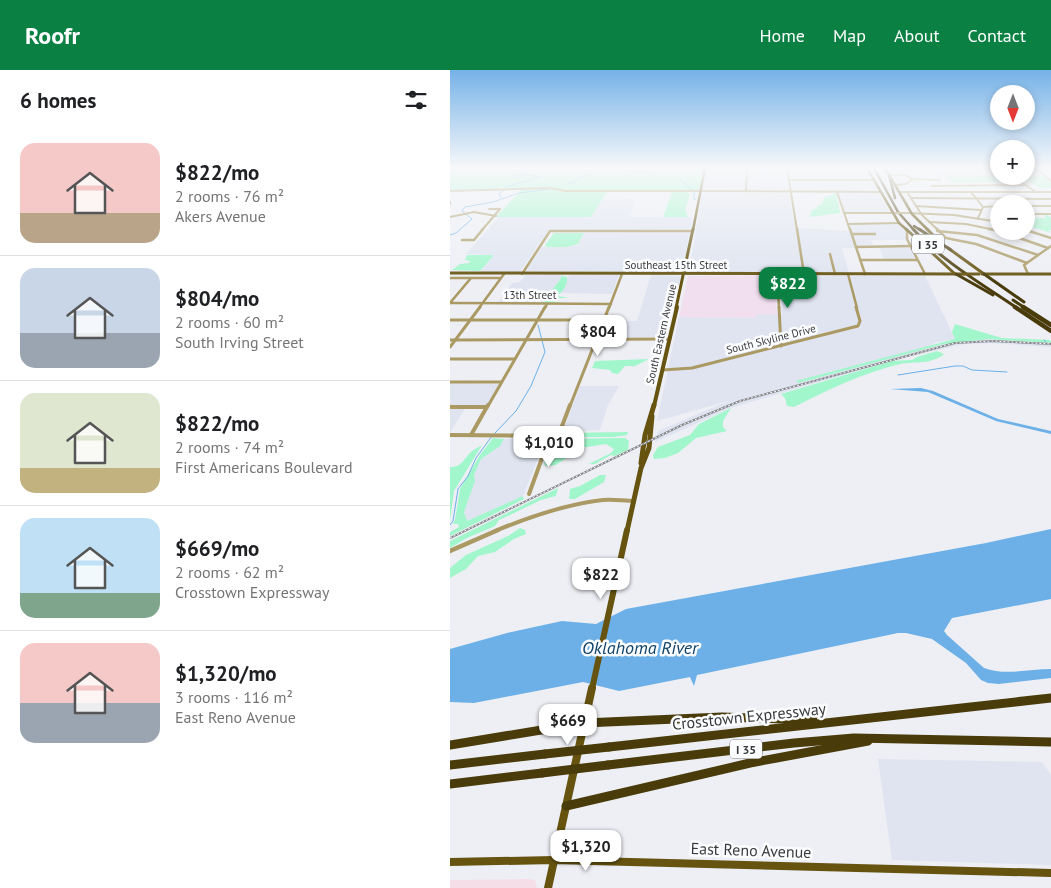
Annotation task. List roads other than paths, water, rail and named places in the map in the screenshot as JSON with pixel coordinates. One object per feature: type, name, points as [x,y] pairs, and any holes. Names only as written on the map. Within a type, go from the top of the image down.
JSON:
[{"type":"highway","name":"I 35","points":[[897,206],[900,214],[931,247],[1051,331]]},
{"type":"highway","name":"I 35","points":[[899,206],[914,226],[951,258],[1051,324]]},
{"type":"highway","points":[[900,214],[904,224],[924,244]]},
{"type":"highway","points":[[914,226],[951,250]]},
{"type":"highway","points":[[956,274],[1020,309]]},
{"type":"highway","points":[[982,274],[1051,324]]},
{"type":"highway","name":"Crosstown Expressway","points":[[450,765],[1051,698]]},
{"type":"highway","points":[[450,745],[584,723],[722,717],[833,721]]},
{"type":"highway","name":"I 35","points":[[450,785],[794,743],[885,738],[1051,742]]},
{"type":"highway","points":[[566,806],[750,763],[885,738]]},
{"type":"main road","name":"South Eastern Avenue","points":[[548,888],[641,468],[652,434],[652,416],[697,206]]},
{"type":"main road","points":[[890,206],[899,224],[956,274]]},
{"type":"main road","points":[[907,206],[932,236],[982,274]]},
{"type":"main road","name":"Southeast 15th Street","points":[[450,274],[1051,274]]},
{"type":"main road","name":"East Reno Avenue","points":[[450,862],[554,860],[1051,873]]},
{"type":"street","points":[[793,206],[804,274]]},
{"type":"street","points":[[842,206],[865,274]]},
{"type":"street","points":[[916,206],[937,231],[948,240],[976,244],[1027,263]]},
{"type":"street","points":[[919,206],[981,210]]},
{"type":"street","points":[[978,218],[985,206]]},
{"type":"street","points":[[468,240],[474,240],[496,216],[500,209],[496,209]]},
{"type":"street","points":[[450,217],[470,213],[496,216]]},
{"type":"street","points":[[844,213],[908,213],[990,220]]},
{"type":"street","points":[[1035,214],[1051,214]]},
{"type":"street","points":[[929,222],[960,224],[990,229]]},
{"type":"street","points":[[848,224],[899,224]]},
{"type":"street","points":[[522,274],[550,231],[693,231]]},
{"type":"street","points":[[907,231],[908,240],[925,274]]},
{"type":"street","points":[[937,231],[977,235],[1038,255]]},
{"type":"street","points":[[1035,233],[1051,238]]},
{"type":"street","points":[[852,234],[874,234]]},
{"type":"street","points":[[908,240],[911,238],[917,239]]},
{"type":"street","points":[[1025,240],[1048,248]]},
{"type":"street","points":[[856,247],[911,246]]},
{"type":"street","points":[[1028,274],[1024,267],[1027,263],[1051,246]]},
{"type":"street","points":[[830,254],[835,274]]},
{"type":"street","points":[[860,260],[918,260]]},
{"type":"street","points":[[450,303],[475,274]]},
{"type":"street","points":[[450,347],[504,274]]},
{"type":"street","points":[[450,435],[550,436],[559,434],[622,274]]},
{"type":"street","points":[[776,274],[781,346]]},
{"type":"street","name":"South Skyline Drive","points":[[663,370],[692,368],[859,326],[860,321],[848,274]]},
{"type":"street","points":[[450,278],[501,278]]},
{"type":"street","name":"13th Street","points":[[450,303],[610,304]]},
{"type":"street","points":[[471,435],[547,304]]},
{"type":"street","points":[[450,320],[604,320]]},
{"type":"street","points":[[450,340],[670,339]]},
{"type":"street","points":[[450,359],[514,359]]},
{"type":"street","points":[[450,382],[501,382]]},
{"type":"street","points":[[450,407],[487,407]]},
{"type":"street","points":[[529,494],[550,436]]},
{"type":"street","points":[[450,551],[485,534],[586,503],[606,500],[634,501]]},
{"type":"water","points":[[921,388],[933,391],[998,419],[1051,431],[1051,434],[996,421],[928,392],[890,389]]},
{"type":"water","name":"Oklahoma River","points":[[1051,529],[1051,599],[952,618],[944,631],[984,668],[1000,672],[1051,669],[1051,678],[999,684],[988,683],[981,680],[966,663],[932,639],[898,633],[697,675],[694,686],[690,677],[619,691],[583,682],[474,703],[450,702],[450,649],[507,633],[562,621],[596,624],[626,609],[986,543]]},
{"type":"waterway","points":[[450,235],[456,233],[472,219],[462,211],[465,207],[470,206]]},
{"type":"waterway","points":[[495,433],[516,411],[531,386],[545,352],[538,325]]},
{"type":"waterway","points":[[898,375],[955,366],[963,366],[972,370],[1007,372]]},
{"type":"waterway","points":[[450,525],[453,521],[458,489],[468,476],[476,458],[492,436]]},
{"type":"railway","points":[[450,538],[682,425],[740,401],[955,343],[993,341],[1051,344]]}]
